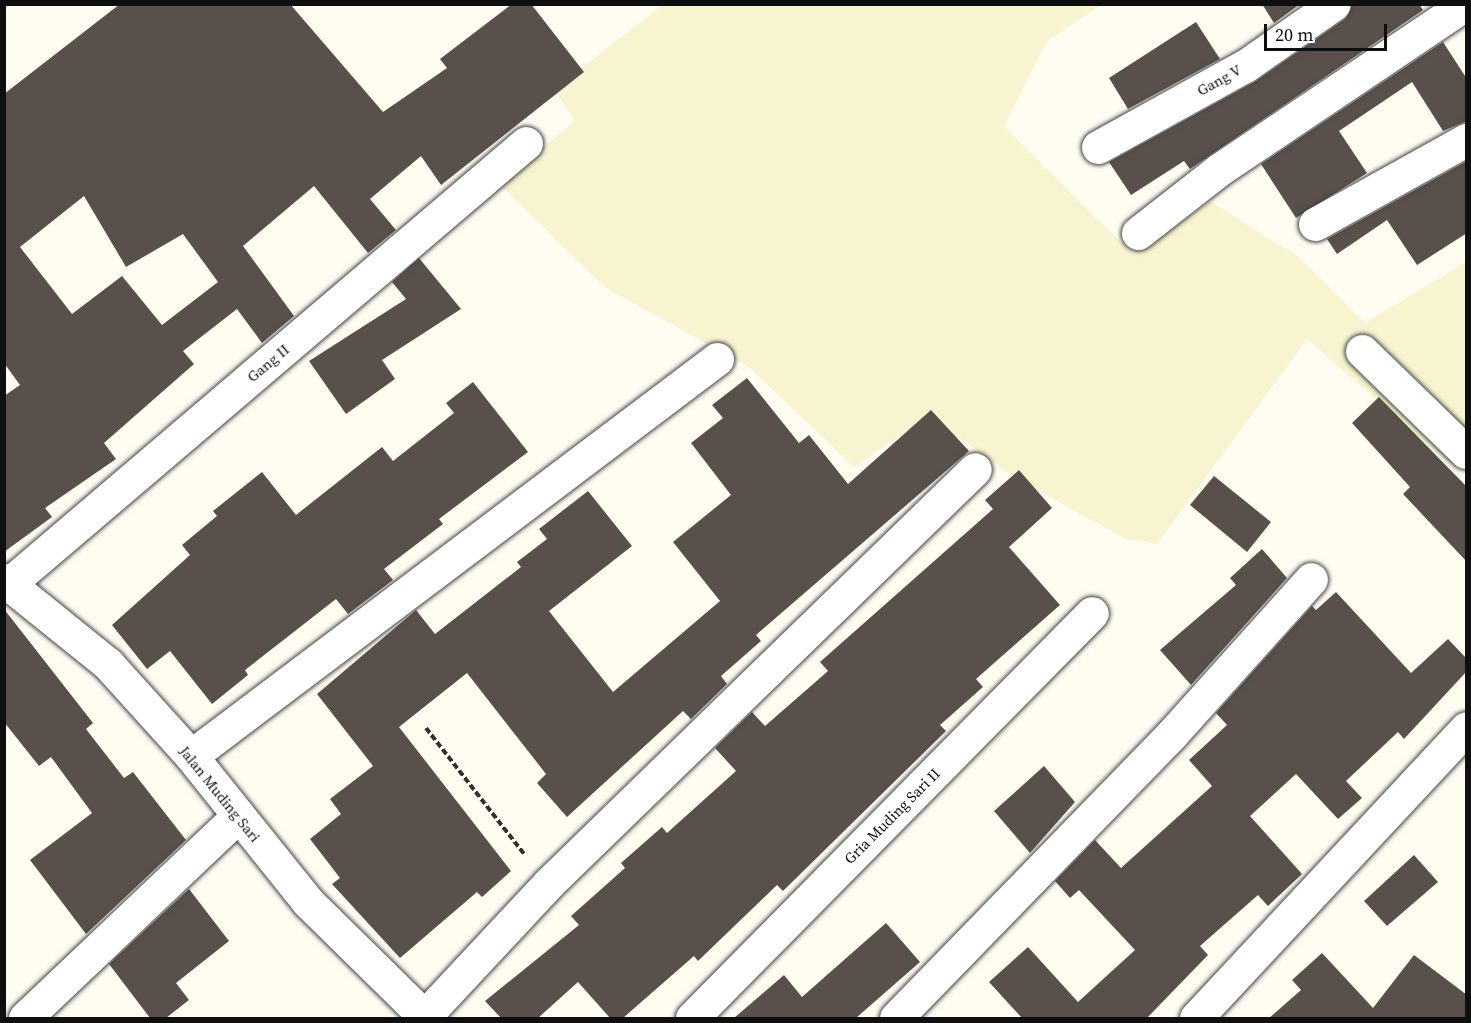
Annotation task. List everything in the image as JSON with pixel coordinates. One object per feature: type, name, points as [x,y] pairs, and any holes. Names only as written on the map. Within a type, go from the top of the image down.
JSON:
[{"type":"street","name":"Gang V","points":[[1098,147],[1245,66],[1334,4]]},
{"type":"street","points":[[1138,232],[1220,169],[1466,4]]},
{"type":"street","points":[[1315,224],[1467,140]]},
{"type":"street","name":"Gang II","points":[[7,581],[526,143]]},
{"type":"street","points":[[1362,351],[1467,452]]},
{"type":"street","points":[[191,756],[717,359]]},
{"type":"street","points":[[425,1018],[548,884],[975,469]]},
{"type":"street","points":[[896,1018],[1172,734],[1311,579]]},
{"type":"street","name":"Jalan Muding Sari","points":[[7,581],[108,664],[191,756],[308,902],[425,1018]]},
{"type":"street","name":"Gria Muding Sari II","points":[[692,1018],[1092,613]]},
{"type":"street","points":[[1196,1018],[1467,728]]},
{"type":"street","points":[[25,1018],[238,816]]},
{"type":"path","points":[[426,728],[548,884]]},
{"type":"shaded area","points":[[663,5],[1101,5],[1047,41],[1004,127],[1130,251],[1211,202],[1299,257],[1365,323],[1466,262],[1466,456],[1451,465],[1307,339],[1157,544],[1124,538],[1015,478],[929,416],[854,467],[749,367],[606,288],[499,184],[575,121],[554,89]]},
{"type":"building","points":[[120,4],[290,4],[383,112],[447,68],[440,59],[512,4],[531,4],[584,72],[441,185],[421,156],[370,199],[396,230],[368,253],[314,186],[243,246],[294,316],[262,343],[237,309],[183,351],[194,364],[104,443],[116,459],[45,508],[52,517],[4,552],[4,396],[20,385],[4,363],[4,94]],"holes":[[[84,196],[126,267],[183,234],[218,282],[162,325],[122,276],[72,314],[20,247]]]},
{"type":"building","points":[[1262,4],[1300,4],[1274,23]]},
{"type":"building","points":[[1352,4],[1419,4],[1423,10],[1190,169],[1184,161],[1131,195],[1109,162],[1256,81],[1345,19]]},
{"type":"building","points":[[1196,22],[1220,59],[1128,109],[1109,78]]},
{"type":"building","points":[[1443,42],[1467,79],[1467,121],[1443,131],[1412,82],[1339,131],[1367,173],[1296,218],[1261,164]]},
{"type":"building","points":[[1467,161],[1467,233],[1417,265],[1387,220],[1337,254],[1327,239]]},
{"type":"building","points":[[419,258],[461,309],[382,360],[395,379],[346,414],[309,361],[406,299],[392,282]]},
{"type":"building","points":[[747,378],[799,443],[809,435],[848,484],[931,410],[969,451],[756,635],[761,641],[721,676],[727,684],[691,719],[683,711],[567,817],[537,783],[546,774],[467,673],[399,727],[511,871],[482,897],[477,892],[400,958],[332,884],[340,878],[310,839],[341,814],[330,799],[373,766],[317,694],[416,610],[435,634],[521,567],[517,562],[547,539],[539,529],[588,491],[632,546],[549,611],[613,692],[720,601],[673,542],[731,495],[691,443],[723,418],[712,405]]},
{"type":"building","points":[[473,382],[528,452],[439,519],[443,524],[384,569],[393,580],[348,614],[336,599],[245,670],[248,675],[212,704],[170,651],[147,669],[112,625],[190,555],[182,545],[217,516],[213,511],[262,472],[296,515],[382,447],[393,461],[454,413],[446,403]]},
{"type":"building","points":[[1379,397],[1467,487],[1467,562],[1403,494],[1410,487],[1352,423]]},
{"type":"building","points":[[1019,470],[1052,508],[1009,547],[1060,605],[976,679],[983,687],[940,725],[946,731],[783,891],[777,885],[698,961],[694,956],[623,1018],[610,1018],[578,982],[538,1018],[501,1018],[485,1001],[579,925],[571,916],[625,868],[621,863],[662,827],[667,833],[736,771],[715,748],[752,712],[765,726],[828,671],[820,662],[993,509],[985,500]]},
{"type":"building","points":[[1214,476],[1271,522],[1247,552],[1190,505]]},
{"type":"building","points":[[1262,549],[1287,578],[1191,685],[1160,650],[1236,585],[1230,578]]},
{"type":"building","points":[[1336,592],[1411,673],[1448,639],[1467,659],[1467,671],[1404,739],[1398,732],[1346,781],[1362,798],[1338,819],[1296,774],[1250,816],[1302,874],[1268,906],[1258,895],[1200,946],[1208,955],[1147,1018],[1022,1018],[989,982],[1028,947],[1078,1002],[1135,950],[1079,890],[1070,898],[1055,881],[1095,840],[1121,868],[1212,786],[1189,760],[1227,725],[1216,713],[1312,606],[1316,610]]},
{"type":"building","points":[[4,609],[93,723],[86,729],[124,778],[133,772],[186,840],[86,934],[30,860],[92,813],[51,757],[39,766],[4,722]]},
{"type":"building","points":[[1044,766],[1075,802],[1030,853],[994,811]]},
{"type":"building","points":[[1414,855],[1438,882],[1387,926],[1364,901]]},
{"type":"building","points":[[189,889],[229,941],[176,983],[189,1000],[166,1018],[150,1018],[109,964]]},
{"type":"building","points":[[886,923],[920,962],[856,1018],[734,1018],[784,975],[802,997]]},
{"type":"building","points":[[1322,953],[1373,1008],[1414,955],[1467,995],[1467,1018],[1269,1018],[1301,990],[1292,980]]}]
